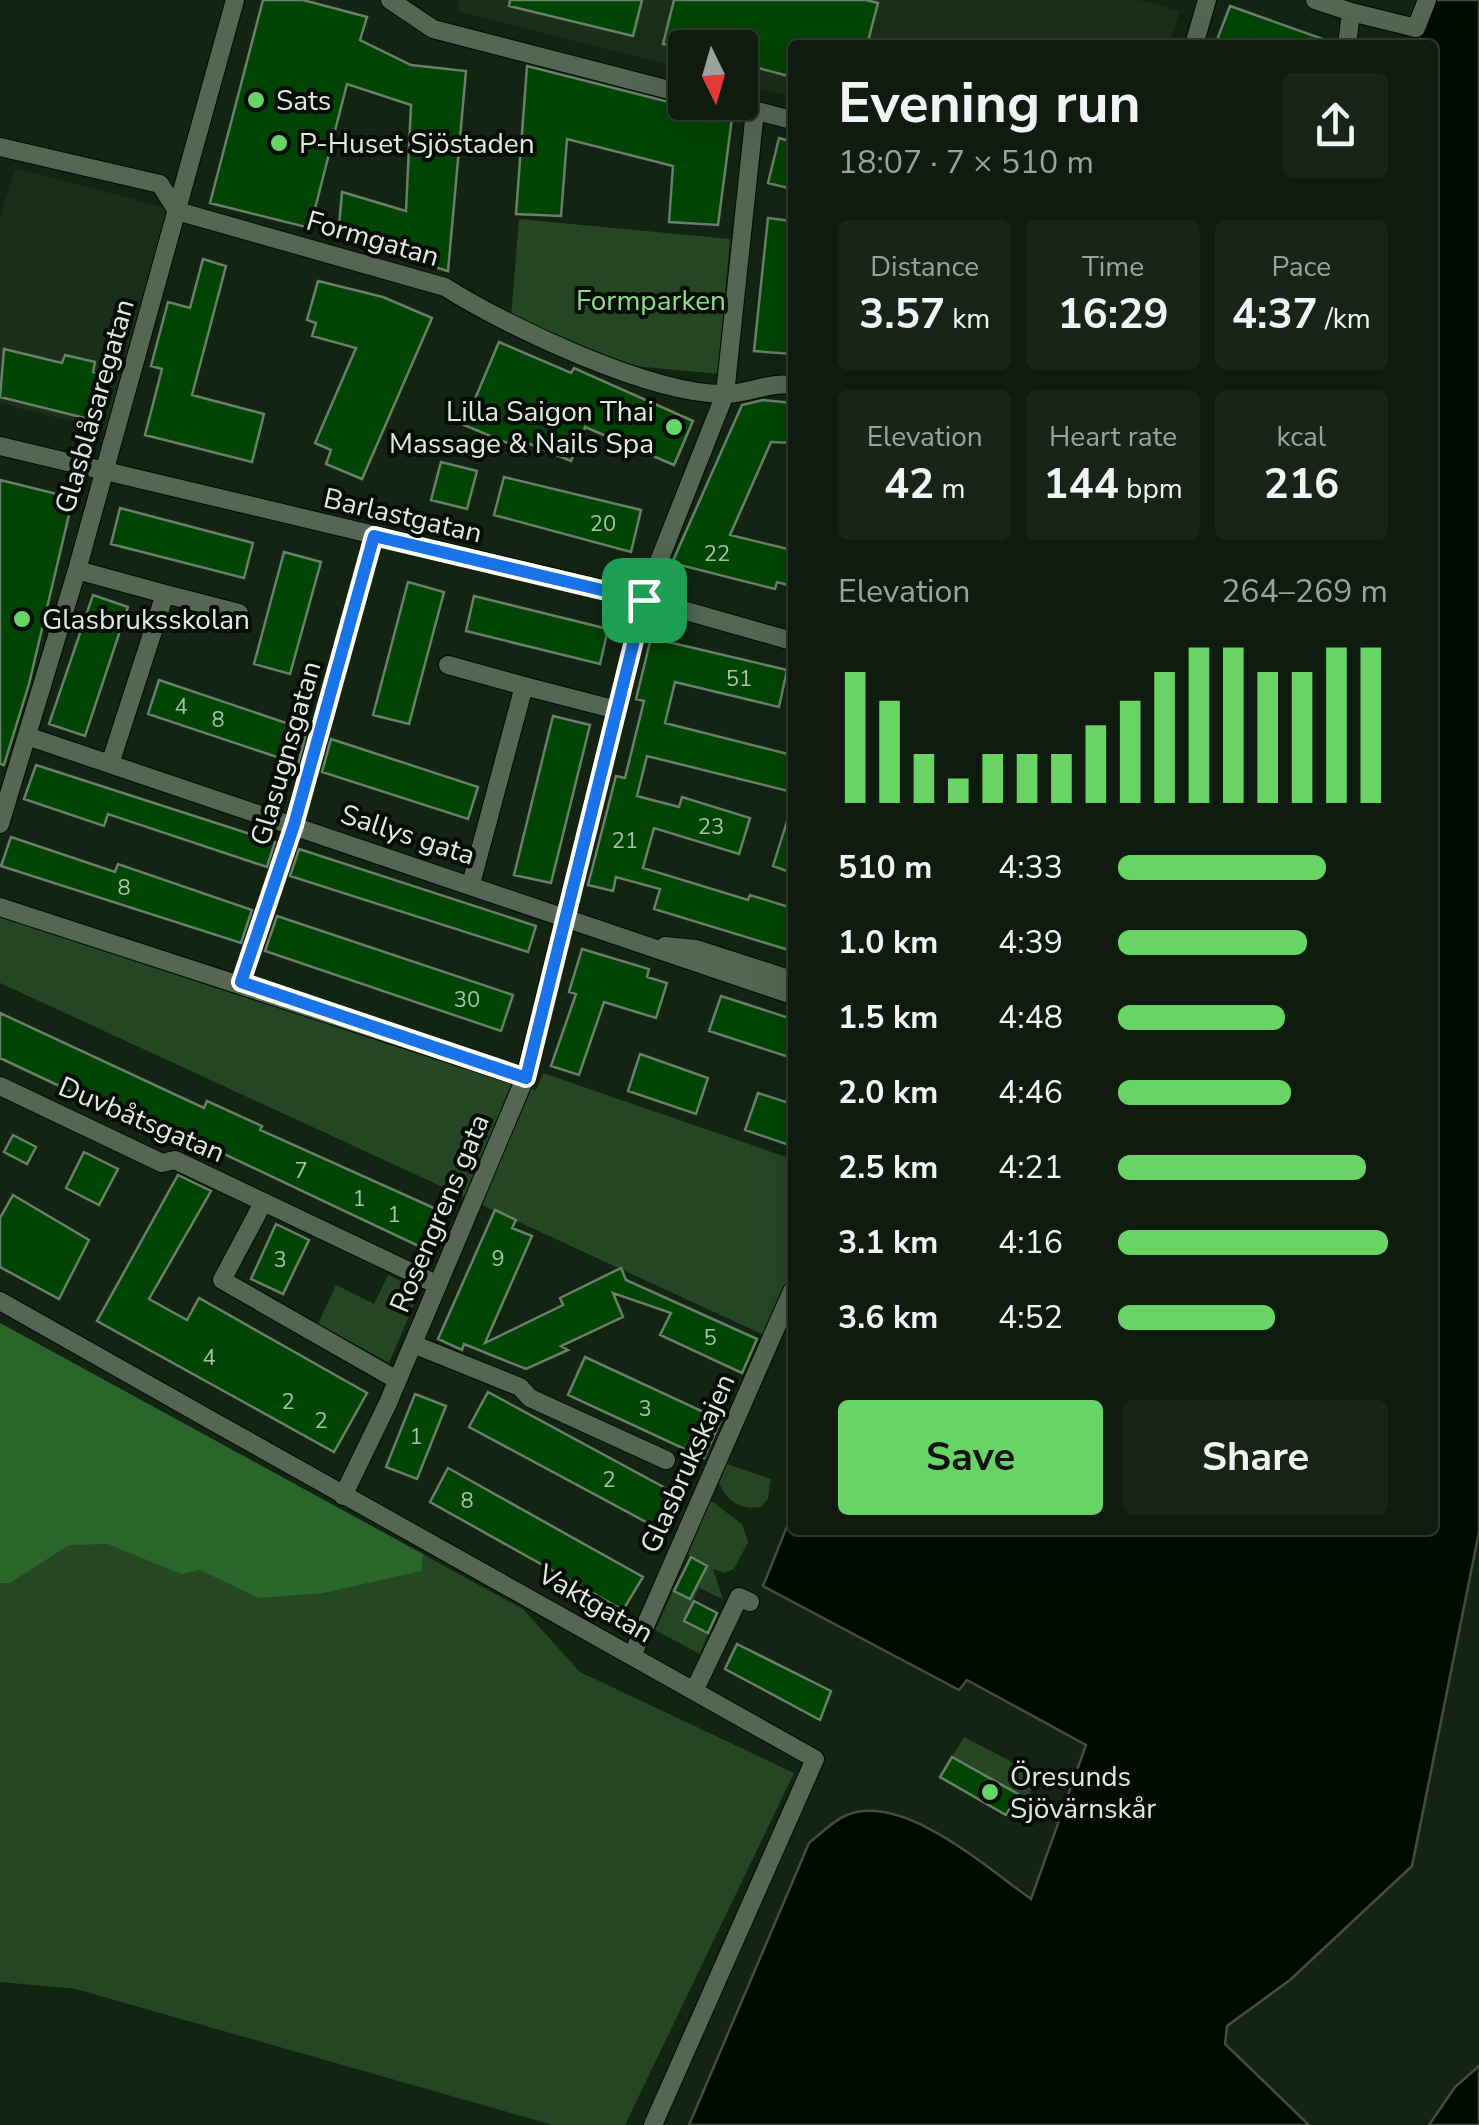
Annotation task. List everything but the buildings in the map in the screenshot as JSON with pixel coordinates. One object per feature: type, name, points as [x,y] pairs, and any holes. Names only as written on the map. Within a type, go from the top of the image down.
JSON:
[{"type":"street","name":"Glasblåsaregatan","points":[[0,824],[30,737],[235,0]]},
{"type":"street","points":[[390,0],[433,30],[668,90]]},
{"type":"street","points":[[1195,40],[1207,0]]},
{"type":"street","points":[[1315,0],[1416,28],[1428,0]]},
{"type":"street","points":[[1348,40],[1351,12]]},
{"type":"street","points":[[758,112],[788,119]]},
{"type":"street","name":"Rosengrens gata","points":[[343,1496],[413,1344],[526,1078],[644,600],[725,394],[754,120]]},
{"type":"street","name":"Formgatan","points":[[0,146],[160,184],[177,212],[445,287],[474,306],[616,368],[725,394],[774,383],[788,385]]},
{"type":"street","name":"Barlastgatan","points":[[0,446],[644,600],[788,641]]},
{"type":"street","name":"Glasugnsgatan","points":[[241,982],[294,825],[374,536]]},
{"type":"street","points":[[77,570],[239,613]]},
{"type":"street","points":[[110,764],[165,594]]},
{"type":"street","points":[[448,665],[617,710]]},
{"type":"street","points":[[471,884],[524,686]]},
{"type":"street","name":"Sallys gata","points":[[30,737],[655,945],[692,963],[788,994]]},
{"type":"street","points":[[0,906],[526,1078]]},
{"type":"street","name":"Sallys gata","points":[[655,945],[696,949],[788,979]]},
{"type":"street","name":"Duvbåtsgatan","points":[[0,1086],[162,1162],[174,1160],[438,1285]]},
{"type":"street","points":[[263,1203],[222,1280],[397,1380]]},
{"type":"street","name":"Vaktgatan","points":[[0,1301],[815,1760],[653,2125]]},
{"type":"street","name":"Glasbrukskajen","points":[[632,1656],[788,1301]]},
{"type":"street","points":[[413,1344],[520,1387],[530,1398],[666,1460]]},
{"type":"street","points":[[695,1689],[739,1597],[750,1602]]},
{"type":"shaded area","points":[[460,0],[1138,0],[1180,11],[1171,40],[788,40],[788,96],[758,88],[758,30],[668,30],[668,65],[457,11]]},
{"type":"shaded area","points":[[1435,0],[1479,0],[1479,1532],[1412,1866],[1290,1980],[1227,2026],[1225,2044],[1309,2125],[689,2125],[809,1843],[847,1815],[869,1811],[893,1814],[944,1837],[1031,1899],[1086,1745],[967,1680],[959,1690],[763,1586],[788,1524],[788,1535],[1438,1535],[1438,40],[1418,40]]},
{"type":"shaded area","points":[[16,168],[177,211],[115,433],[0,403],[0,218]]},
{"type":"shaded area","points":[[1479,2066],[1479,2125],[1429,2125],[1455,2087]]},
{"type":"green space","name":"Formparken","points":[[519,219],[730,239],[718,374],[624,365],[511,317]]},
{"type":"green space","points":[[0,915],[536,1090],[543,1073],[788,1158],[788,1278],[766,1336],[0,983]]},
{"type":"green space","points":[[388,1275],[420,1290],[389,1363],[318,1324],[336,1285],[374,1304]]},
{"type":"green space","points":[[0,1323],[523,1609],[580,1672],[794,1773],[625,2125],[553,2125],[76,1989],[0,1982]]},
{"type":"green space","points":[[0,1323],[423,1554],[421,1571],[323,1593],[259,1598],[200,1570],[181,1574],[108,1544],[69,1545],[10,1583],[0,1583]]},
{"type":"green space","points":[[727,1464],[771,1479],[768,1499],[761,1507],[741,1506],[726,1494],[719,1483]]},
{"type":"green space","points":[[710,1500],[742,1524],[748,1542],[734,1569],[725,1573],[713,1569],[723,1599],[699,1588],[684,1620],[708,1633],[700,1654],[655,1630],[673,1591],[683,1595],[689,1582],[680,1578],[686,1566],[702,1574],[707,1566],[688,1554]]},
{"type":"green space","points":[[964,1737],[1037,1775],[1019,1822],[939,1778]]},
{"type":"place","name":"Sats","points":[[256,100]]},
{"type":"place","name":"P-Huset Sjöstaden","points":[[279,143]]},
{"type":"place","name":"Lilla Saigon Thai Massage & Nails Spa","points":[[674,427]]},
{"type":"place","name":"Glasbruksskolan","points":[[22,619]]},
{"type":"place","name":"Öresunds Sjövärnskår","points":[[990,1792]]},
{"type":"route","points":[[374,536],[644,600],[526,1078],[241,982],[294,825],[374,536]]}]
